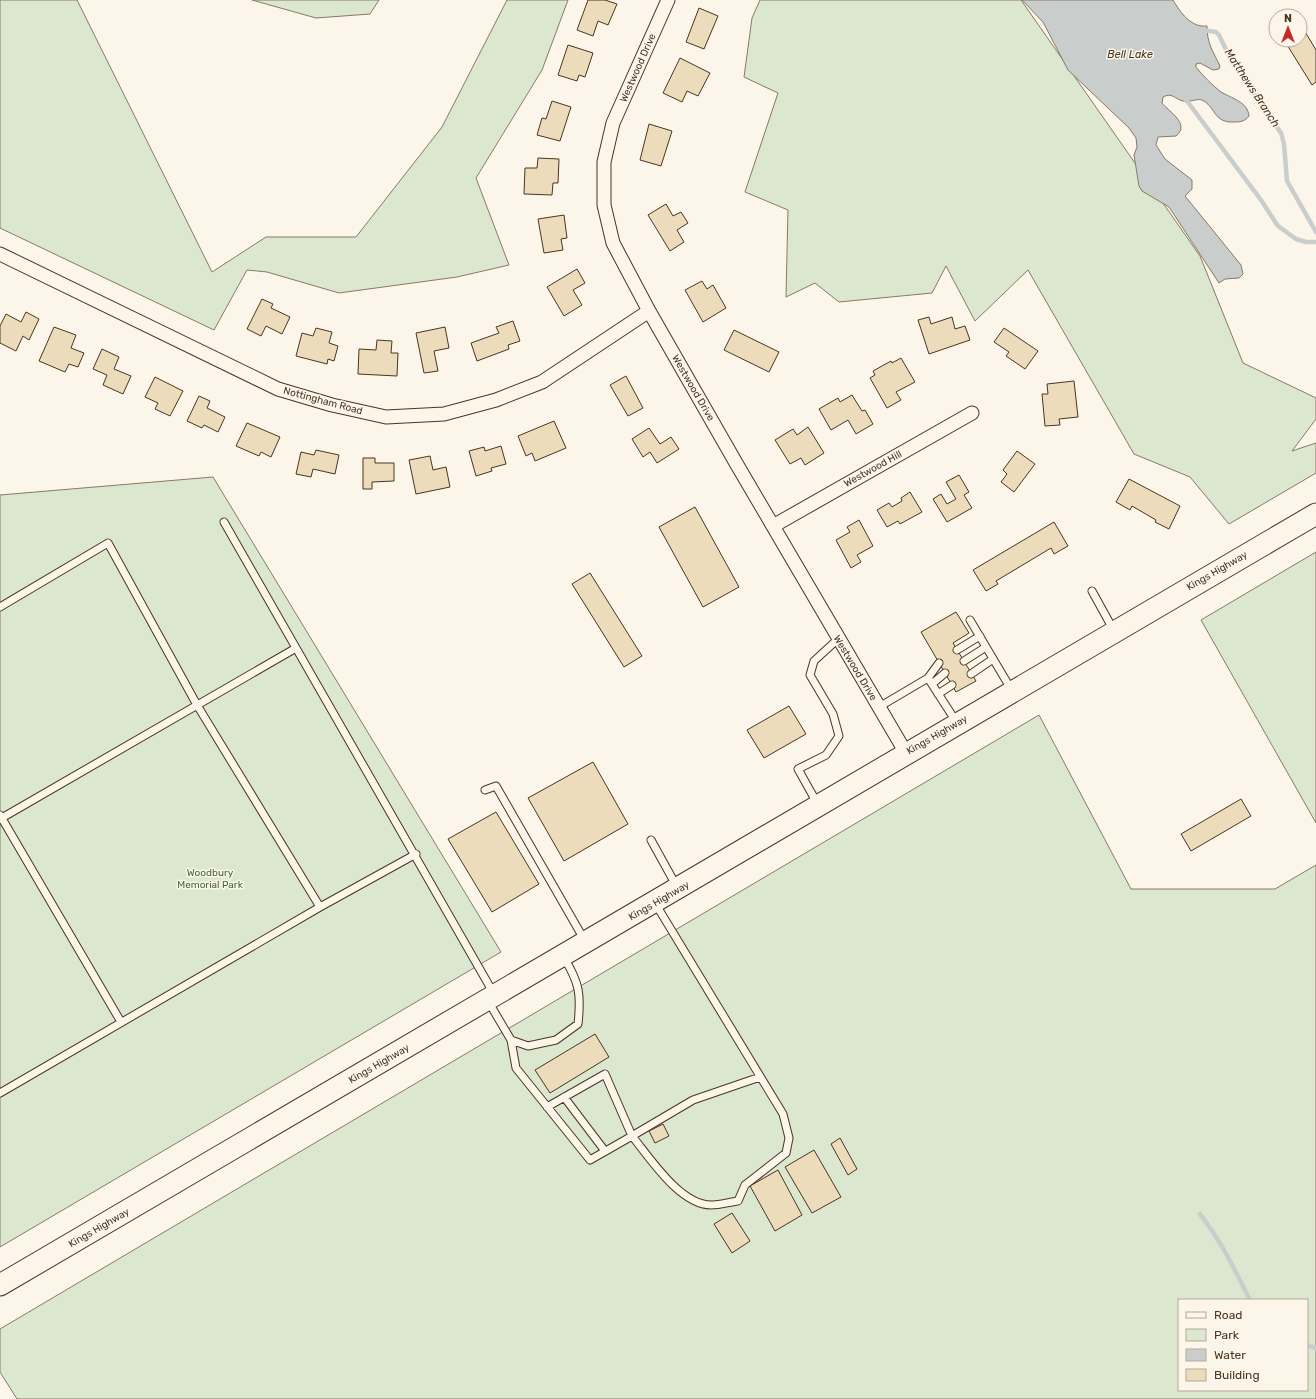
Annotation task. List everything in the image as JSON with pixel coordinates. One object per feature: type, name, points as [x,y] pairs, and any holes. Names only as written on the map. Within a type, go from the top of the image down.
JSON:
[{"type":"main road","name":"Kings Highway","points":[[0,1285],[563,957],[906,753],[1316,514]]},
{"type":"street","name":"Westwood Drive","points":[[668,0],[614,123],[604,162],[604,205],[613,243],[649,311],[838,639],[906,753]]},
{"type":"street","name":"Nottingham Road","points":[[0,254],[278,388],[332,405],[386,417],[444,414],[496,400],[542,382],[649,311]]},
{"type":"street","name":"Westwood Hill","points":[[773,526],[972,413]]},
{"type":"lane","points":[[224,522],[416,854],[492,998],[511,1040],[516,1068],[590,1160],[693,1100],[760,1077]]},
{"type":"lane","points":[[0,607],[108,543],[197,705],[320,906]]},
{"type":"lane","points":[[1092,591],[1114,631]]},
{"type":"lane","points":[[970,620],[1012,691]]},
{"type":"lane","points":[[957,650],[980,636]]},
{"type":"lane","points":[[819,806],[798,769],[826,755],[839,736],[833,714],[810,675],[814,661],[838,639]]},
{"type":"lane","points":[[964,661],[986,647]]},
{"type":"lane","points":[[121,1022],[1,817],[296,648]]},
{"type":"lane","points":[[971,674],[993,659]]},
{"type":"lane","points":[[930,681],[939,663]]},
{"type":"lane","points":[[879,707],[945,673]]},
{"type":"lane","points":[[930,681],[957,723]]},
{"type":"lane","points":[[938,694],[952,685]]},
{"type":"lane","points":[[485,790],[496,786],[586,943]]},
{"type":"lane","points":[[651,840],[678,889]]},
{"type":"lane","points":[[0,1093],[320,906],[416,854]]},
{"type":"lane","points":[[547,1107],[605,1074],[632,1136],[676,1188],[693,1200],[710,1205],[738,1201],[745,1185],[786,1153],[789,1138],[783,1114],[655,903]]},
{"type":"lane","points":[[511,1040],[528,1046],[556,1040],[578,1024],[581,998],[573,972],[563,957]]},
{"type":"lane","points":[[564,1097],[605,1151]]},
{"type":"green space","points":[[0,0],[77,0],[212,272],[266,237],[356,237],[442,127],[507,0],[568,0],[542,70],[476,178],[509,265],[457,277],[339,293],[267,272],[247,270],[214,330],[0,228]]},
{"type":"green space","points":[[252,0],[379,0],[370,14],[316,18]]},
{"type":"green space","points":[[760,0],[1021,0],[1200,256],[1243,363],[1316,398],[1316,419],[1292,451],[1316,443],[1316,473],[1229,524],[1190,477],[1134,454],[1028,270],[975,321],[946,266],[932,293],[839,302],[815,283],[786,297],[788,210],[745,192],[778,93],[744,77],[752,18]]},
{"type":"green space","name":"Woodbury Memorial Park","points":[[213,477],[501,952],[0,1247],[0,495]]},
{"type":"green space","points":[[1316,552],[1316,823],[1201,620]]},
{"type":"green space","points":[[1039,715],[1131,889],[1275,889],[1316,865],[1316,1399],[17,1399],[0,1372],[0,1329]]},
{"type":"water","name":"Bell Lake","points":[[1022,0],[1173,0],[1191,22],[1201,26],[1207,26],[1209,43],[1220,66],[1219,69],[1213,70],[1200,63],[1196,64],[1196,67],[1221,92],[1246,107],[1249,116],[1241,121],[1228,122],[1219,118],[1202,100],[1186,101],[1169,95],[1163,97],[1162,103],[1180,122],[1180,131],[1176,136],[1158,137],[1156,145],[1165,159],[1192,180],[1192,189],[1185,196],[1241,265],[1243,274],[1239,278],[1225,279],[1219,283],[1169,207],[1142,191],[1139,186],[1134,155],[1137,147],[1136,138],[1129,128],[1068,70],[1043,22]]},
{"type":"building","points":[[588,0],[605,0],[617,4],[608,25],[598,21],[593,36],[577,30]]},
{"type":"building","points":[[699,8],[718,16],[704,49],[686,42]]},
{"type":"building","points":[[1308,37],[1316,50],[1316,82],[1312,85],[1289,48],[1308,48]]},
{"type":"building","points":[[568,45],[593,53],[585,77],[579,75],[577,81],[558,75]]},
{"type":"building","points":[[680,58],[710,73],[698,96],[687,91],[682,102],[663,93]]},
{"type":"building","points":[[552,101],[571,107],[560,141],[537,135],[542,118],[546,119]]},
{"type":"building","points":[[649,124],[672,131],[661,166],[640,160]]},
{"type":"building","points":[[538,158],[559,159],[558,183],[553,183],[552,195],[524,194],[525,168],[537,168]]},
{"type":"building","points":[[666,204],[673,216],[681,212],[688,223],[677,230],[684,242],[670,251],[648,215]]},
{"type":"building","points":[[564,215],[567,238],[561,239],[563,250],[544,253],[538,219]]},
{"type":"building","points":[[577,269],[585,283],[573,290],[582,305],[564,316],[547,287]]},
{"type":"building","points":[[702,281],[707,289],[713,285],[726,308],[703,322],[685,290]]},
{"type":"building","points":[[262,299],[273,304],[271,308],[290,317],[282,334],[266,326],[261,336],[247,329]]},
{"type":"building","points":[[26,312],[39,319],[29,340],[23,336],[16,351],[0,343],[0,326],[6,314],[21,322]]},
{"type":"building","points":[[929,317],[931,324],[952,317],[955,329],[965,326],[970,340],[929,354],[918,320]]},
{"type":"building","points":[[513,321],[520,341],[508,345],[509,349],[477,361],[471,343],[499,333],[496,327]]},
{"type":"building","points":[[54,327],[76,335],[71,348],[84,353],[78,367],[69,364],[65,372],[39,361]]},
{"type":"building","points":[[445,327],[449,348],[434,351],[438,371],[424,373],[416,333]]},
{"type":"building","points":[[316,328],[332,332],[329,343],[338,346],[334,361],[328,359],[327,364],[296,356],[302,333],[313,336]]},
{"type":"building","points":[[1004,328],[1038,351],[1025,369],[1006,356],[1009,352],[994,342]]},
{"type":"building","points":[[734,330],[779,352],[769,372],[724,350]]},
{"type":"building","points":[[377,340],[392,341],[391,353],[398,353],[397,376],[358,374],[359,349],[376,350]]},
{"type":"building","points":[[102,349],[119,357],[114,369],[131,376],[123,394],[103,385],[107,375],[93,369]]},
{"type":"building","points":[[901,358],[915,382],[896,392],[901,400],[887,408],[870,378],[875,375],[873,371],[891,361],[892,363]]},
{"type":"building","points":[[626,376],[643,408],[628,416],[610,385]]},
{"type":"building","points":[[155,377],[183,391],[170,416],[155,409],[158,403],[145,397]]},
{"type":"building","points":[[1074,381],[1078,417],[1059,419],[1060,425],[1045,426],[1042,394],[1048,394],[1047,384]]},
{"type":"building","points":[[852,395],[862,411],[865,410],[873,424],[856,434],[848,420],[831,430],[819,409],[838,398],[840,402]]},
{"type":"building","points":[[199,396],[210,401],[207,408],[225,417],[218,432],[204,425],[202,428],[187,421]]},
{"type":"building","points":[[554,421],[566,448],[535,461],[532,453],[526,456],[518,436]]},
{"type":"building","points":[[247,423],[280,437],[271,457],[261,452],[259,456],[236,446]]},
{"type":"building","points":[[808,427],[824,453],[805,465],[801,458],[790,464],[775,440],[793,429],[797,435]]},
{"type":"building","points":[[649,428],[660,444],[671,437],[679,449],[657,463],[650,452],[643,457],[632,439]]},
{"type":"building","points":[[501,446],[506,464],[491,468],[492,471],[476,476],[469,451],[484,447],[485,451]]},
{"type":"building","points":[[316,450],[339,455],[335,474],[313,469],[311,477],[296,474],[301,452],[314,455]]},
{"type":"building","points":[[1017,451],[1035,464],[1014,492],[1001,482],[1007,474],[1003,470]]},
{"type":"building","points":[[430,456],[433,470],[446,467],[450,487],[416,494],[409,460]]},
{"type":"building","points":[[363,458],[375,458],[375,463],[394,463],[394,481],[372,482],[372,489],[363,489]]},
{"type":"building","points":[[959,475],[969,492],[964,495],[972,508],[947,522],[933,499],[941,494],[947,504],[956,499],[946,482]]},
{"type":"building","points":[[1129,479],[1180,506],[1169,529],[1155,522],[1156,520],[1132,506],[1130,510],[1116,502]]},
{"type":"building","points":[[910,492],[922,512],[900,524],[898,521],[887,527],[877,510],[889,503],[892,507],[902,501],[901,498]]},
{"type":"building","points":[[695,507],[739,587],[703,607],[659,527]]},
{"type":"building","points":[[859,520],[873,546],[857,555],[861,562],[851,568],[836,540],[850,532],[847,527]]},
{"type":"building","points":[[1054,522],[1068,546],[1054,554],[1051,548],[996,581],[998,584],[986,591],[973,570]]},
{"type":"building","points":[[590,573],[642,656],[624,667],[572,584]]},
{"type":"building","points":[[956,612],[969,633],[953,643],[976,681],[956,692],[921,632]]},
{"type":"building","points":[[789,706],[806,734],[764,758],[747,730]]},
{"type":"building","points":[[593,762],[628,824],[564,861],[528,798]]},
{"type":"building","points":[[1241,799],[1251,816],[1191,851],[1181,834]]},
{"type":"building","points":[[496,812],[539,884],[492,912],[448,839]]},
{"type":"building","points":[[595,1034],[609,1057],[550,1093],[535,1070]]},
{"type":"building","points":[[663,1124],[669,1136],[655,1143],[649,1131]]},
{"type":"building","points":[[840,1138],[857,1169],[848,1175],[831,1144]]},
{"type":"building","points":[[814,1150],[841,1197],[812,1213],[785,1167]]},
{"type":"building","points":[[778,1170],[802,1215],[775,1231],[750,1186]]},
{"type":"building","points":[[732,1213],[750,1241],[732,1253],[714,1224]]},
{"type":"waterway","name":"Matthews Branch","points":[[1202,30],[1216,32],[1219,35],[1232,62],[1281,133],[1284,144],[1287,181],[1316,232]]},
{"type":"waterway","points":[[1184,97],[1261,200],[1278,226],[1296,239],[1306,242],[1316,242]]},
{"type":"waterway","points":[[1200,1214],[1221,1245],[1249,1299]]},
{"type":"waterway","points":[[1308,1345],[1316,1348]]}]
